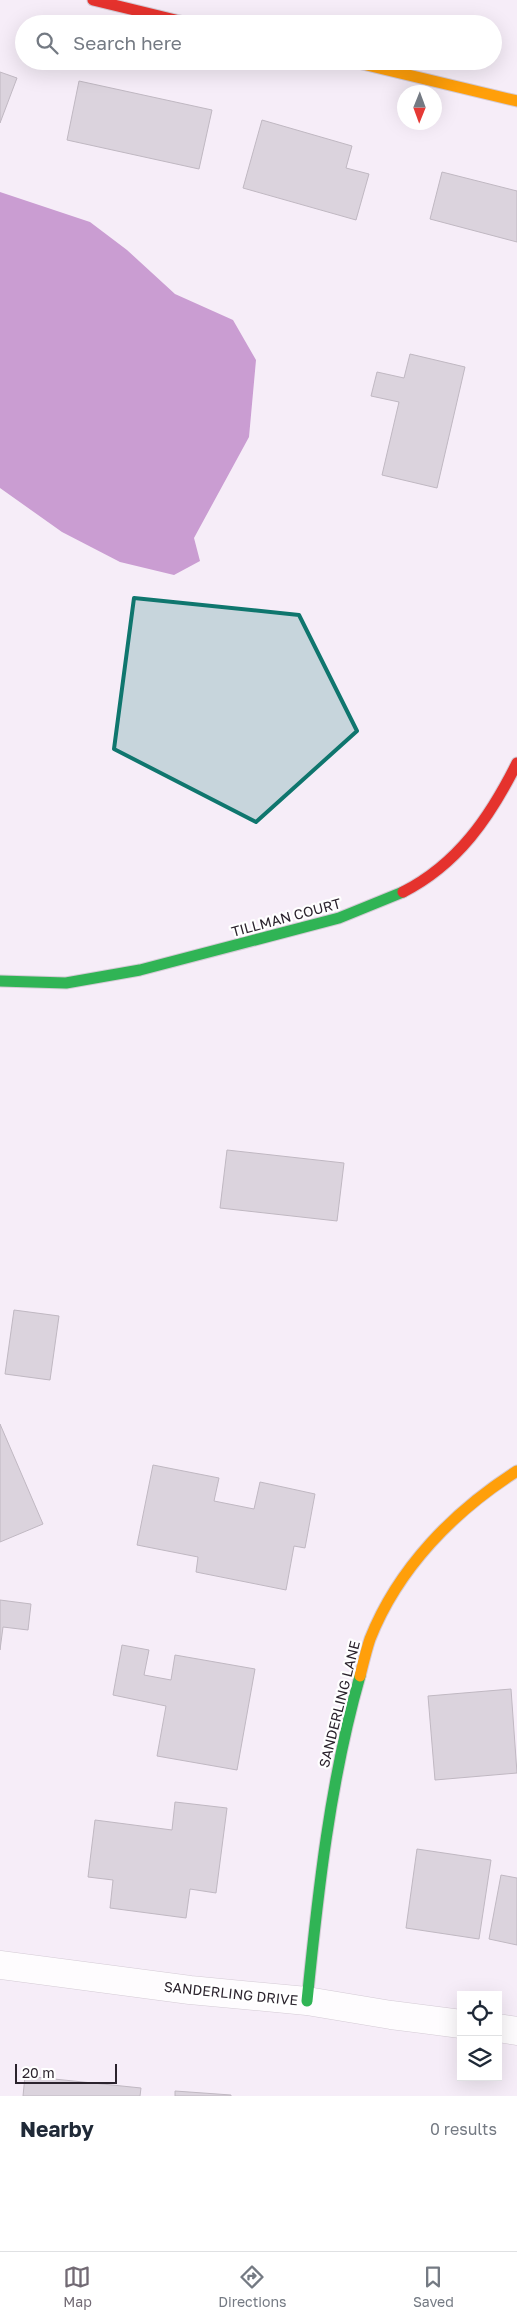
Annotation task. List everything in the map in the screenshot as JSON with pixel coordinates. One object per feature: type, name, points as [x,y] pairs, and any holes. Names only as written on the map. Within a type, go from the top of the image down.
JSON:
[{"type":"street","points":[[92,0],[154,15]]},
{"type":"street","points":[[388,70],[517,101]]},
{"type":"street","name":"TILLMAN COURT","points":[[0,981],[38,984],[75,982],[125,974],[337,920],[379,905],[429,877],[457,854],[496,806],[517,763]]},
{"type":"street","name":"SANDERLING LANE","points":[[307,2001],[313,1942],[339,1760],[349,1712],[372,1633],[399,1584],[429,1545],[468,1507],[517,1471]]},
{"type":"street","name":"SANDERLING DRIVE","points":[[0,1966],[190,1990],[307,2001],[457,2023]]},
{"type":"street","points":[[502,2029],[517,2031]]},
{"type":"highlighted area","points":[[134,598],[299,615],[357,731],[256,822],[114,749]]},
{"type":"shaded area","points":[[0,192],[90,222],[127,250],[175,294],[233,320],[256,360],[249,437],[194,538],[200,561],[174,575],[120,562],[62,532],[0,488]]},
{"type":"building","points":[[0,72],[17,78],[0,123]]},
{"type":"building","points":[[79,81],[212,110],[199,169],[67,140]]},
{"type":"building","points":[[262,120],[352,146],[346,168],[369,174],[356,220],[243,188]]},
{"type":"building","points":[[442,172],[517,191],[517,242],[430,219]]},
{"type":"building","points":[[410,354],[465,367],[437,488],[382,475],[399,402],[371,396],[377,372],[404,378]]},
{"type":"building","points":[[227,1150],[344,1163],[337,1221],[220,1208]]},
{"type":"building","points":[[14,1310],[59,1316],[50,1380],[5,1374]]},
{"type":"building","points":[[0,1424],[43,1524],[0,1542]]},
{"type":"building","points":[[153,1465],[219,1478],[214,1501],[254,1509],[260,1482],[315,1494],[305,1548],[294,1546],[286,1590],[196,1572],[198,1557],[137,1545]]},
{"type":"building","points":[[0,1600],[31,1604],[28,1630],[3,1627],[0,1650]]},
{"type":"building","points":[[122,1645],[149,1650],[144,1675],[171,1680],[175,1655],[255,1669],[237,1770],[157,1756],[166,1706],[113,1695]]},
{"type":"building","points":[[511,1689],[517,1773],[435,1780],[428,1696]]},
{"type":"building","points":[[175,1802],[227,1808],[216,1893],[190,1889],[186,1918],[110,1908],[113,1880],[88,1877],[95,1820],[172,1830]]},
{"type":"building","points":[[417,1849],[491,1860],[479,1939],[406,1928]]},
{"type":"building","points":[[501,1875],[517,1878],[517,1945],[489,1939]]},
{"type":"building","points":[[25,2076],[141,2088],[140,2096],[23,2096]]},
{"type":"building","points":[[175,2091],[231,2095],[231,2096],[175,2096]]},
{"type":"traffic: fast","points":[[0,981],[66,983],[140,970],[339,918],[403,892]]},
{"type":"traffic: fast","points":[[307,2001],[326,1837],[341,1756],[360,1676]]},
{"type":"traffic: slow","points":[[388,70],[517,101]]},
{"type":"traffic: slow","points":[[360,1676],[370,1639],[382,1613],[412,1565],[430,1543],[471,1504],[517,1471]]},
{"type":"traffic: jam","points":[[93,0],[155,15]]},
{"type":"traffic: jam","points":[[403,892],[423,881],[456,853],[484,820],[517,763]]}]
